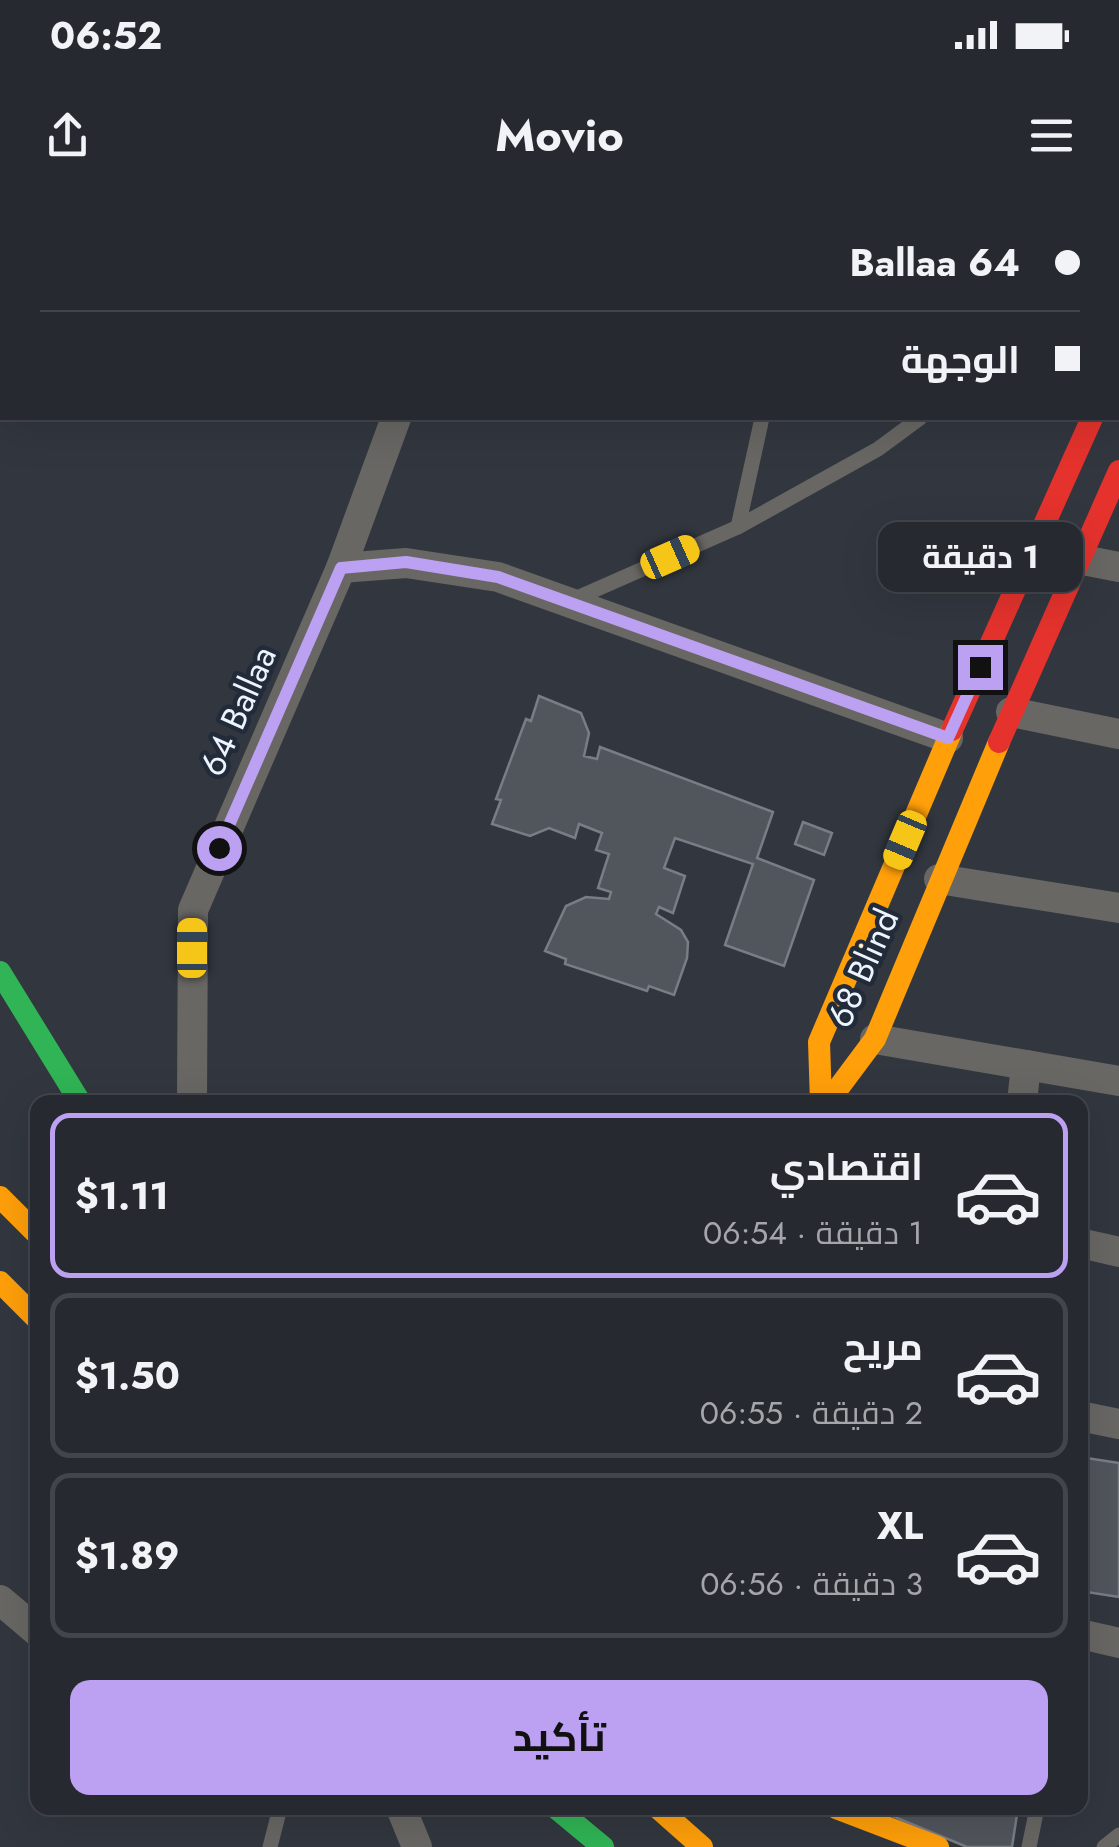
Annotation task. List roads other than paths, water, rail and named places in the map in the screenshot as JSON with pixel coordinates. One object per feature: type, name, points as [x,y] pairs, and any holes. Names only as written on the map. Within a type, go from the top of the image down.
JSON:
[{"type":"main road","points":[[824,1095],[819,1042],[948,738],[1091,420]]},
{"type":"main road","name":"68 Blind","points":[[831,1095],[874,1040],[939,879],[1119,471]]},
{"type":"main road","points":[[0,972],[76,1095]]},
{"type":"main road","points":[[0,1197],[30,1226]]},
{"type":"main road","points":[[0,1282],[30,1312]]},
{"type":"main road","points":[[564,1815],[603,1847]]},
{"type":"main road","points":[[666,1815],[702,1847]]},
{"type":"main road","points":[[854,1815],[938,1847]]},
{"type":"street","name":"64 Ballaa","points":[[192,1095],[193,910],[341,568],[395,420]]},
{"type":"street","points":[[1078,559],[1119,567]]},
{"type":"street","points":[[341,568],[406,562],[498,577],[948,738]]},
{"type":"street","points":[[1011,712],[1119,734]]},
{"type":"street","points":[[939,879],[1119,908]]},
{"type":"street","points":[[874,1040],[1119,1081]]},
{"type":"street","points":[[1023,1095],[1026,1065]]},
{"type":"street","points":[[1088,1245],[1119,1252]]},
{"type":"street","points":[[1088,1418],[1119,1424]]},
{"type":"street","points":[[0,1600],[30,1625]]},
{"type":"street","points":[[1088,1636],[1119,1643]]},
{"type":"street","points":[[404,1815],[418,1847]]},
{"type":"lane","points":[[738,527],[762,420]]},
{"type":"lane","points":[[568,602],[738,527],[878,449],[917,420]]},
{"type":"lane","points":[[270,1847],[278,1815]]},
{"type":"lane","points":[[1030,1847],[1036,1815]]},
{"type":"lane","points":[[1104,1847],[1119,1835]]}]
